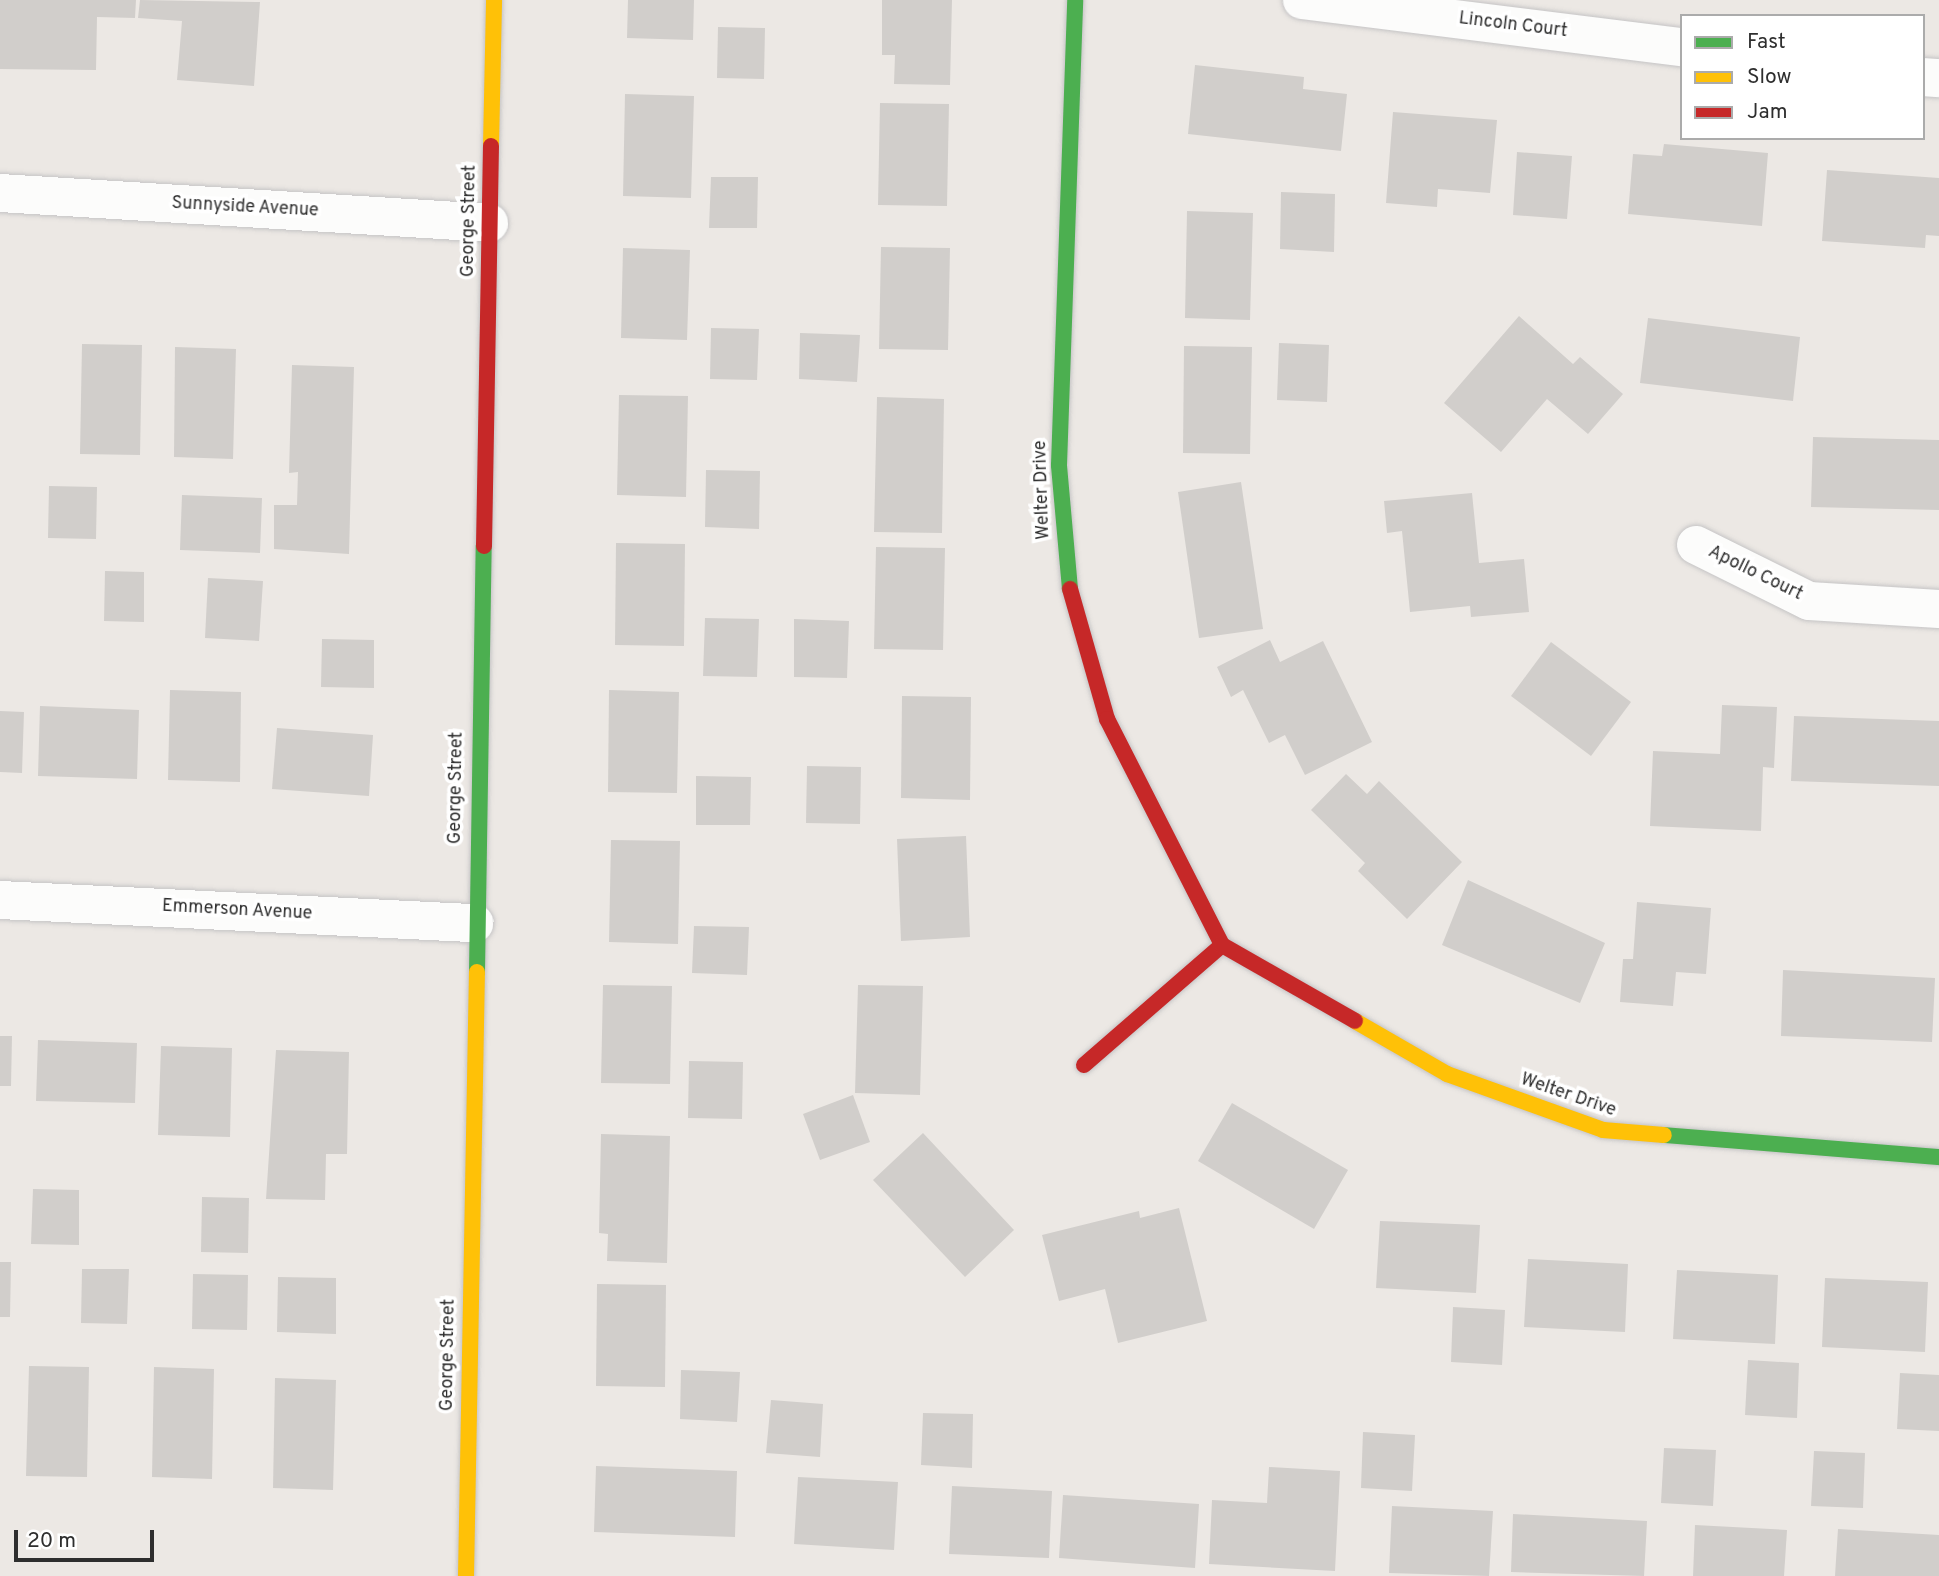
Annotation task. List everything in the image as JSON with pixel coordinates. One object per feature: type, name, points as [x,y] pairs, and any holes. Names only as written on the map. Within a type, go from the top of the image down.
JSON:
[{"type":"street","name":"George Street","points":[[466,1576],[474,923],[494,0]]},
{"type":"street","name":"Welter Drive","points":[[1075,0],[1059,465],[1069,586],[1107,719],[1222,945],[1447,1074],[1603,1130],[1939,1157]]},
{"type":"street","name":"Lincoln Court","points":[[1302,0],[1680,47]]},
{"type":"street","name":"Sunnyside Avenue","points":[[0,193],[489,223]]},
{"type":"street","name":"Apollo Court","points":[[1696,545],[1809,601],[1939,609]]},
{"type":"street","name":"Emmerson Avenue","points":[[0,900],[474,923]]},
{"type":"street","points":[[1084,1065],[1222,945]]},
{"type":"building","points":[[0,0],[136,0],[135,18],[97,17],[96,70],[0,69]]},
{"type":"building","points":[[140,0],[260,2],[254,86],[177,80],[182,21],[138,18]]},
{"type":"building","points":[[628,0],[694,0],[693,40],[627,38]]},
{"type":"building","points":[[882,0],[952,0],[950,85],[894,84],[895,55],[882,55]]},
{"type":"building","points":[[718,27],[765,28],[764,79],[717,78]]},
{"type":"building","points":[[1195,65],[1304,77],[1303,89],[1347,94],[1341,151],[1188,134]]},
{"type":"building","points":[[625,94],[694,96],[691,198],[623,196]]},
{"type":"building","points":[[880,103],[949,104],[947,206],[878,205]]},
{"type":"building","points":[[1393,112],[1497,120],[1490,193],[1438,189],[1437,207],[1386,203]]},
{"type":"building","points":[[1664,144],[1768,153],[1762,226],[1628,214],[1633,154],[1662,156]]},
{"type":"building","points":[[1517,152],[1572,156],[1567,219],[1513,215]]},
{"type":"building","points":[[1827,170],[1939,178],[1939,236],[1926,235],[1925,248],[1822,241]]},
{"type":"building","points":[[711,177],[758,177],[757,228],[709,228]]},
{"type":"building","points":[[1281,192],[1335,194],[1334,252],[1280,249]]},
{"type":"building","points":[[1187,211],[1253,213],[1250,320],[1185,318]]},
{"type":"building","points":[[881,247],[950,248],[948,350],[879,349]]},
{"type":"building","points":[[623,248],[690,250],[687,340],[621,338]]},
{"type":"building","points":[[1519,316],[1573,364],[1580,357],[1623,394],[1588,434],[1547,399],[1501,452],[1444,403]]},
{"type":"building","points":[[1648,318],[1800,337],[1793,401],[1640,383]]},
{"type":"building","points":[[711,328],[759,329],[757,380],[710,379]]},
{"type":"building","points":[[800,333],[860,335],[857,382],[799,379]]},
{"type":"building","points":[[1279,343],[1329,345],[1327,402],[1277,400]]},
{"type":"building","points":[[82,344],[142,345],[140,455],[80,454]]},
{"type":"building","points":[[1184,346],[1252,347],[1250,454],[1183,453]]},
{"type":"building","points":[[175,347],[236,349],[233,459],[174,457]]},
{"type":"building","points":[[292,365],[354,367],[349,554],[274,549],[274,505],[297,505],[298,472],[289,473]]},
{"type":"building","points":[[619,395],[688,396],[686,497],[617,495]]},
{"type":"building","points":[[877,397],[944,399],[942,533],[874,532]]},
{"type":"building","points":[[1813,437],[1939,440],[1939,510],[1811,507]]},
{"type":"building","points":[[706,470],[760,471],[759,529],[705,527]]},
{"type":"building","points":[[1241,482],[1263,629],[1199,638],[1178,492]]},
{"type":"building","points":[[49,486],[97,487],[96,539],[48,538]]},
{"type":"building","points":[[1472,493],[1479,563],[1524,559],[1529,612],[1471,617],[1470,606],[1410,612],[1402,531],[1387,533],[1384,501]]},
{"type":"building","points":[[182,495],[262,498],[260,553],[180,550]]},
{"type":"building","points":[[616,543],[685,544],[684,646],[615,645]]},
{"type":"building","points":[[876,547],[945,548],[943,650],[874,649]]},
{"type":"building","points":[[105,571],[144,572],[144,622],[104,621]]},
{"type":"building","points":[[208,578],[263,581],[259,641],[205,638]]},
{"type":"building","points":[[705,618],[759,619],[757,677],[703,676]]},
{"type":"building","points":[[794,619],[849,621],[847,678],[794,677]]},
{"type":"building","points":[[322,639],[374,640],[374,688],[321,687]]},
{"type":"building","points":[[1270,640],[1280,662],[1323,641],[1372,742],[1305,775],[1285,735],[1269,743],[1243,690],[1231,697],[1217,667]]},
{"type":"building","points":[[1551,642],[1631,702],[1591,756],[1511,696]]},
{"type":"building","points":[[170,690],[241,692],[240,782],[168,780]]},
{"type":"building","points":[[609,690],[679,692],[677,793],[608,792]]},
{"type":"building","points":[[902,696],[971,697],[970,800],[901,798]]},
{"type":"building","points":[[1722,705],[1777,707],[1774,768],[1763,767],[1761,831],[1650,826],[1653,751],[1720,754]]},
{"type":"building","points":[[40,706],[139,710],[137,779],[38,776]]},
{"type":"building","points":[[0,711],[24,712],[22,773],[0,772]]},
{"type":"building","points":[[1794,716],[1939,721],[1939,786],[1791,781]]},
{"type":"building","points":[[277,728],[373,735],[369,796],[272,789]]},
{"type":"building","points":[[807,766],[861,767],[860,824],[806,823]]},
{"type":"building","points":[[1346,774],[1367,794],[1379,781],[1462,862],[1407,919],[1358,871],[1365,863],[1311,810]]},
{"type":"building","points":[[696,776],[751,777],[750,825],[696,825]]},
{"type":"building","points":[[966,836],[970,937],[901,941],[897,839]]},
{"type":"building","points":[[611,840],[680,841],[678,944],[609,942]]},
{"type":"building","points":[[1468,880],[1605,943],[1580,1003],[1442,945]]},
{"type":"building","points":[[1637,902],[1711,908],[1706,974],[1676,972],[1673,1006],[1620,1002],[1623,959],[1633,959]]},
{"type":"building","points":[[694,926],[749,927],[747,975],[692,973]]},
{"type":"building","points":[[1783,970],[1935,978],[1932,1042],[1781,1036]]},
{"type":"building","points":[[603,985],[672,986],[670,1084],[601,1083]]},
{"type":"building","points":[[858,985],[923,986],[920,1095],[855,1093]]},
{"type":"building","points":[[0,1036],[12,1036],[11,1086],[0,1086]]},
{"type":"building","points":[[38,1040],[137,1043],[135,1103],[36,1101]]},
{"type":"building","points":[[161,1046],[232,1048],[230,1137],[158,1135]]},
{"type":"building","points":[[276,1050],[349,1052],[347,1154],[326,1154],[325,1200],[266,1199]]},
{"type":"building","points":[[689,1061],[743,1062],[742,1119],[688,1118]]},
{"type":"building","points":[[853,1095],[870,1142],[820,1160],[803,1114]]},
{"type":"building","points":[[1232,1103],[1348,1170],[1314,1229],[1198,1161]]},
{"type":"building","points":[[923,1133],[1014,1230],[965,1277],[873,1180]]},
{"type":"building","points":[[601,1134],[670,1136],[667,1263],[607,1261],[608,1234],[599,1233]]},
{"type":"building","points":[[33,1189],[79,1190],[79,1245],[31,1244]]},
{"type":"building","points":[[202,1197],[249,1198],[248,1253],[201,1252]]},
{"type":"building","points":[[1179,1208],[1207,1321],[1118,1343],[1105,1289],[1059,1301],[1042,1235],[1139,1211],[1140,1218]]},
{"type":"building","points":[[1380,1221],[1480,1225],[1476,1293],[1376,1288]]},
{"type":"building","points":[[1528,1259],[1628,1264],[1625,1332],[1524,1327]]},
{"type":"building","points":[[0,1262],[11,1262],[10,1317],[0,1317]]},
{"type":"building","points":[[82,1269],[129,1269],[127,1324],[81,1323]]},
{"type":"building","points":[[1677,1270],[1778,1275],[1775,1344],[1673,1339]]},
{"type":"building","points":[[193,1274],[248,1275],[247,1330],[192,1329]]},
{"type":"building","points":[[278,1277],[336,1278],[336,1334],[277,1332]]},
{"type":"building","points":[[1825,1278],[1928,1282],[1925,1352],[1822,1347]]},
{"type":"building","points":[[597,1284],[666,1285],[665,1387],[596,1386]]},
{"type":"building","points":[[1453,1307],[1505,1310],[1502,1365],[1451,1362]]},
{"type":"building","points":[[1748,1360],[1799,1363],[1797,1418],[1745,1415]]},
{"type":"building","points":[[29,1366],[89,1367],[87,1477],[26,1476]]},
{"type":"building","points":[[154,1367],[214,1369],[212,1479],[152,1477]]},
{"type":"building","points":[[681,1370],[740,1372],[737,1422],[680,1419]]},
{"type":"building","points":[[1900,1373],[1939,1375],[1939,1431],[1897,1429]]},
{"type":"building","points":[[275,1378],[336,1380],[333,1490],[273,1488]]},
{"type":"building","points":[[771,1400],[823,1404],[820,1457],[766,1453]]},
{"type":"building","points":[[923,1413],[973,1414],[972,1468],[921,1465]]},
{"type":"building","points":[[1363,1432],[1415,1435],[1412,1491],[1361,1488]]},
{"type":"building","points":[[1664,1448],[1716,1450],[1713,1506],[1661,1503]]},
{"type":"building","points":[[1814,1451],[1865,1453],[1863,1508],[1811,1506]]},
{"type":"building","points":[[596,1466],[737,1471],[735,1537],[594,1532]]},
{"type":"building","points":[[1269,1467],[1340,1471],[1335,1571],[1209,1564],[1212,1500],[1267,1503]]},
{"type":"building","points":[[798,1477],[898,1482],[894,1550],[794,1544]]},
{"type":"building","points":[[952,1486],[1052,1491],[1049,1558],[949,1554]]},
{"type":"building","points":[[1063,1495],[1199,1504],[1195,1568],[1059,1558]]},
{"type":"building","points":[[1392,1506],[1493,1511],[1489,1576],[1389,1573]]},
{"type":"building","points":[[1513,1514],[1647,1521],[1644,1576],[1511,1572]]},
{"type":"building","points":[[1695,1525],[1787,1530],[1784,1576],[1693,1576]]},
{"type":"building","points":[[1838,1529],[1939,1535],[1939,1576],[1835,1576]]},
{"type":"traffic: fast","points":[[1070,589],[1059,465],[1075,0]]},
{"type":"traffic: fast","points":[[477,972],[484,546]]},
{"type":"traffic: fast","points":[[1664,1135],[1939,1157]]},
{"type":"traffic: slow","points":[[491,146],[494,0]]},
{"type":"traffic: slow","points":[[466,1576],[477,972]]},
{"type":"traffic: slow","points":[[1355,1021],[1447,1074],[1603,1130],[1664,1135]]},
{"type":"traffic: jam","points":[[484,546],[491,146]]},
{"type":"traffic: jam","points":[[1070,589],[1107,719],[1222,945]]},
{"type":"traffic: jam","points":[[1084,1065],[1222,945],[1355,1021]]}]
